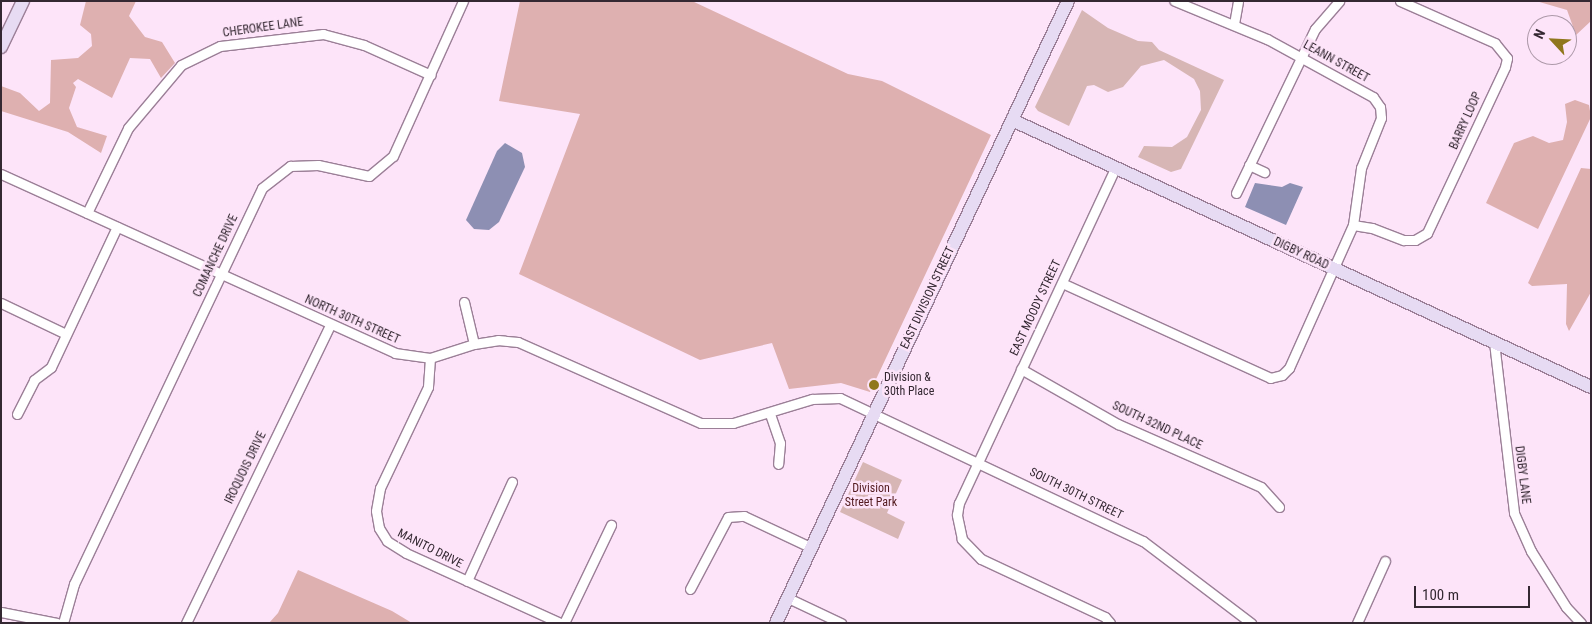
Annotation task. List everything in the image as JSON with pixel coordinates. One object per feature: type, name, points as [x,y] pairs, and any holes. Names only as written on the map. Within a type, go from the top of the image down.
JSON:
[{"type":"street","points":[[1,47],[23,1]]},
{"type":"street","name":"COMANCHE DRIVE","points":[[63,623],[74,584],[262,188],[290,166],[318,165],[369,176],[392,156],[463,1]]},
{"type":"street","name":"EAST DIVISION STREET","points":[[776,623],[1068,1]]},
{"type":"street","name":"LEANN STREET","points":[[1062,283],[1270,378],[1282,375],[1297,352],[1353,225],[1360,168],[1378,128],[1380,107],[1363,90],[1301,56],[1234,24],[1174,1]]},
{"type":"street","points":[[1234,24],[1238,11],[1238,1]]},
{"type":"street","points":[[1236,193],[1322,16],[1339,1]]},
{"type":"street","name":"BARRY LOOP","points":[[1353,225],[1372,228],[1404,240],[1415,240],[1426,233],[1505,67],[1507,58],[1495,43],[1400,1]]},
{"type":"street","name":"CHEROKEE LANE","points":[[87,213],[128,128],[181,65],[220,46],[323,34],[364,45],[431,74]]},
{"type":"street","name":"DIGBY ROAD","points":[[1012,120],[1591,387]]},
{"type":"street","points":[[1249,165],[1264,172]]},
{"type":"street","name":"EAST MOODY STREET","points":[[1110,623],[1105,617],[981,558],[970,549],[957,525],[957,515],[979,461],[1116,167]]},
{"type":"street","name":"NORTH 30TH STREET","points":[[1,174],[395,353],[430,358],[474,344],[498,340],[518,342],[701,423],[733,423],[770,414],[812,399],[840,398],[875,412]]},
{"type":"street","points":[[17,414],[34,380],[51,367],[117,227]]},
{"type":"street","points":[[464,302],[474,344]]},
{"type":"street","points":[[1,303],[66,334]]},
{"type":"street","name":"IROQUOIS DRIVE","points":[[186,623],[330,325]]},
{"type":"street","name":"DIGBY LANE","points":[[1494,342],[1514,514],[1530,551],[1566,607],[1581,623]]},
{"type":"street","name":"MANITO DRIVE","points":[[430,358],[428,387],[380,488],[376,511],[379,528],[387,541],[406,553],[560,623]]},
{"type":"street","name":"SOUTH 32ND PLACE","points":[[1021,370],[1118,424],[1261,487],[1280,507]]},
{"type":"street","name":"SOUTH 30TH STREET","points":[[875,412],[1143,541],[1251,623]]},
{"type":"street","points":[[770,414],[780,443],[778,464]]},
{"type":"street","points":[[467,580],[512,482]]},
{"type":"street","points":[[690,590],[728,517],[744,516],[812,548]]},
{"type":"street","points":[[564,623],[610,525]]},
{"type":"street","points":[[1357,623],[1385,561]]},
{"type":"street","points":[[788,598],[841,623]]},
{"type":"street","points":[[1,612],[57,623]]},
{"type":"green space","points":[[1082,10],[1108,28],[1138,41],[1152,42],[1159,50],[1224,80],[1181,169],[1171,172],[1138,157],[1144,146],[1172,147],[1187,137],[1201,110],[1200,91],[1194,79],[1164,60],[1141,66],[1123,87],[1108,92],[1094,85],[1087,86],[1069,126],[1038,111],[1035,107]]},
{"type":"green space","name":"Division Street Park","points":[[863,462],[902,480],[887,513],[905,522],[898,539],[840,512]]},
{"type":"shaded area","points":[[86,1],[136,1],[129,16],[145,37],[162,42],[175,63],[161,78],[150,59],[130,58],[112,98],[78,79],[73,83],[76,87],[69,108],[77,127],[107,136],[101,153],[68,132],[1,111],[1,86],[20,93],[39,111],[50,103],[51,60],[78,58],[92,46],[91,34],[80,25]]},
{"type":"shaded area","points":[[520,1],[692,1],[848,74],[882,81],[991,135],[870,392],[841,383],[789,389],[772,343],[700,360],[519,274],[580,114],[499,101]]},
{"type":"shaded area","points":[[1536,1],[1591,1],[1591,21],[1577,34],[1577,15],[1569,15],[1567,10]]},
{"type":"shaded area","points":[[1575,100],[1589,105],[1591,117],[1538,229],[1486,203],[1514,143],[1533,136],[1549,143],[1563,140],[1567,122],[1565,104]]},
{"type":"shaded area","points":[[1581,168],[1591,169],[1591,292],[1569,331],[1566,324],[1567,284],[1532,286],[1528,283]]},
{"type":"shaded area","points":[[298,570],[392,611],[412,623],[269,623],[278,613]]},
{"type":"water","points":[[505,143],[522,153],[525,167],[499,222],[489,230],[474,229],[466,220],[497,151]]},
{"type":"water","points":[[1255,183],[1282,187],[1290,183],[1303,187],[1286,225],[1245,207]]},
{"type":"place","name":"Division & 30th Place","points":[[874,385]]}]
